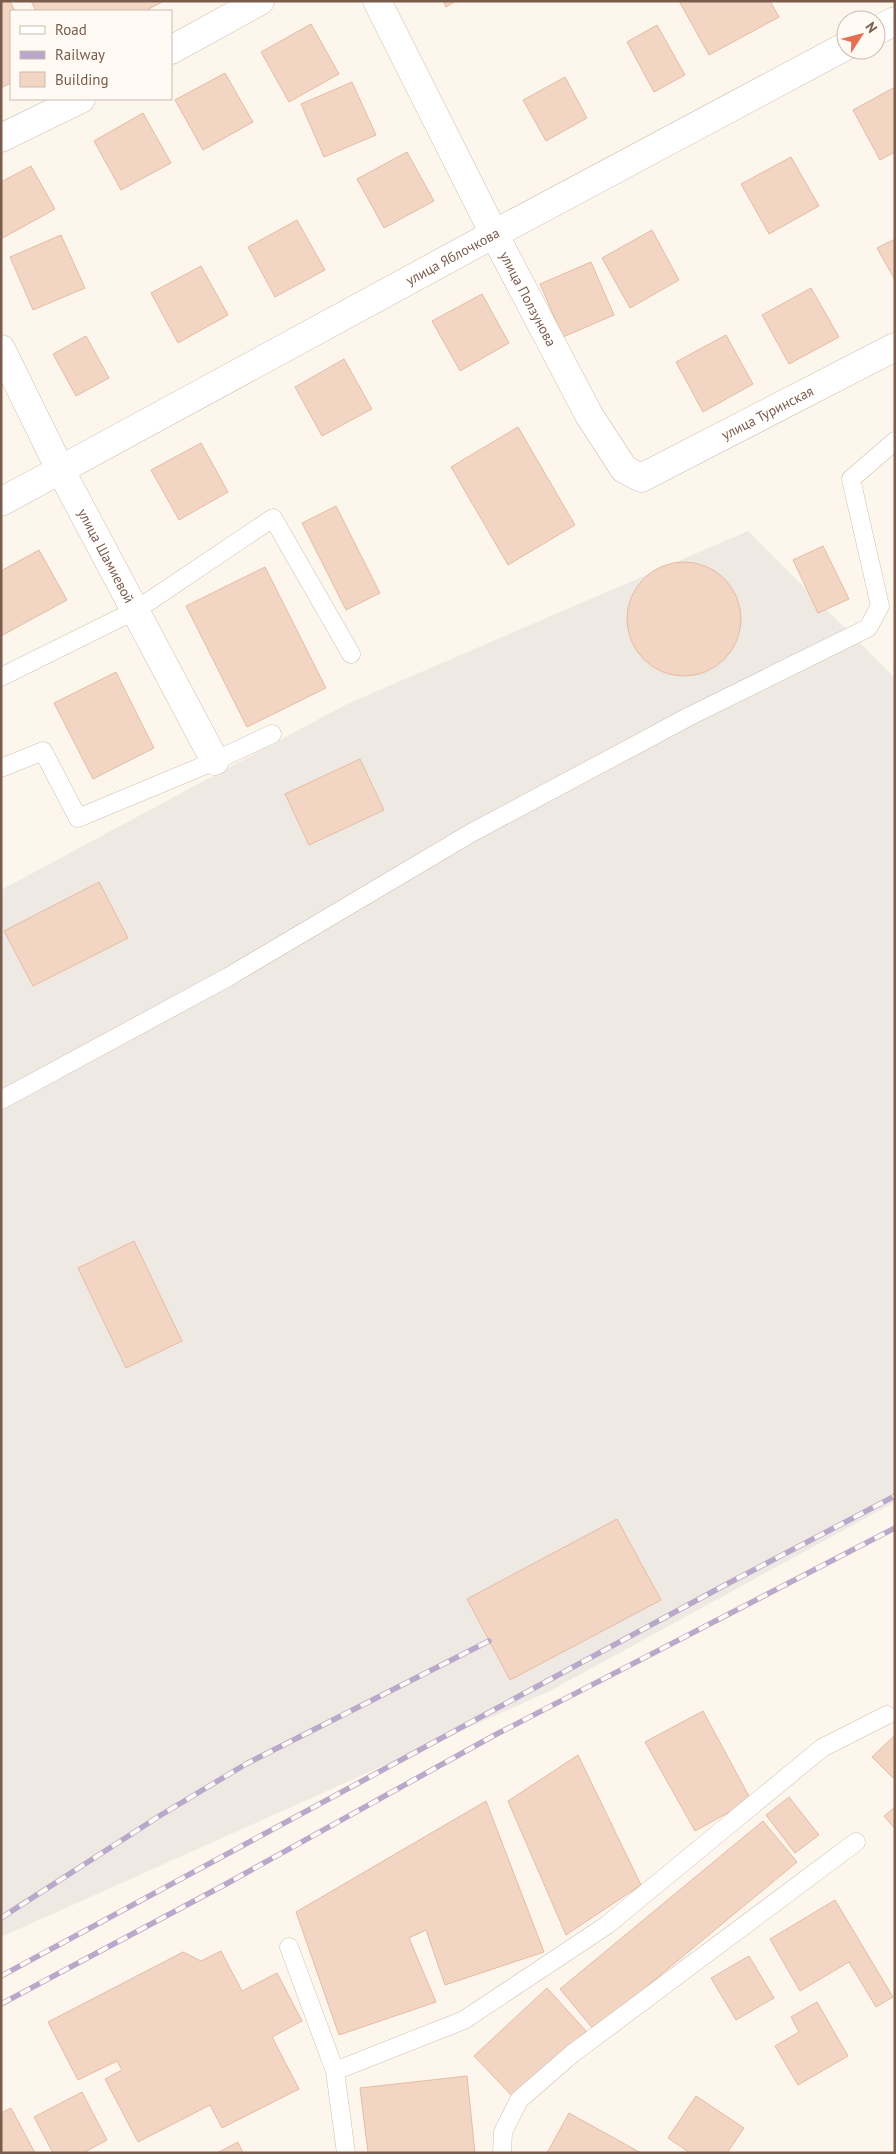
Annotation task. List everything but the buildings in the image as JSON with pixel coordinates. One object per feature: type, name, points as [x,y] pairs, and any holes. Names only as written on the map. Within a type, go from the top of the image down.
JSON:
[{"type":"street","points":[[172,49],[260,1]]},
{"type":"street","name":"улица Ползунова","points":[[377,1],[494,234],[589,415],[624,469],[641,478]]},
{"type":"street","name":"улица Яблочкова","points":[[1,502],[494,234],[836,51]]},
{"type":"street","points":[[1,138],[79,100]]},
{"type":"street","name":"улица Туринская","points":[[641,478],[895,347]]},
{"type":"street","name":"улица Шамиевой","points":[[1,349],[60,469],[215,761]]},
{"type":"lane","points":[[1,1100],[228,977],[470,833],[690,716],[868,628],[880,606],[851,479],[895,441]]},
{"type":"lane","points":[[1,677],[136,610],[273,518],[351,654]]},
{"type":"lane","points":[[1,768],[43,751],[78,818],[215,761],[272,734]]},
{"type":"lane","points":[[335,2071],[464,2020],[607,1925],[822,1748],[888,1715]]},
{"type":"lane","points":[[502,2153],[504,2132],[519,2100],[572,2054],[856,1842]]},
{"type":"lane","points":[[289,1947],[335,2071],[346,2153]]},
{"type":"shaded area","points":[[748,531],[895,678],[895,1502],[550,1691],[1,1937],[1,890],[347,704]]},
{"type":"railway","points":[[1,1976],[725,1585],[895,1496]]},
{"type":"railway","points":[[1,2004],[226,1884],[493,1736],[895,1528]]},
{"type":"railway","points":[[1,1918],[161,1815],[246,1764],[489,1641]]}]
